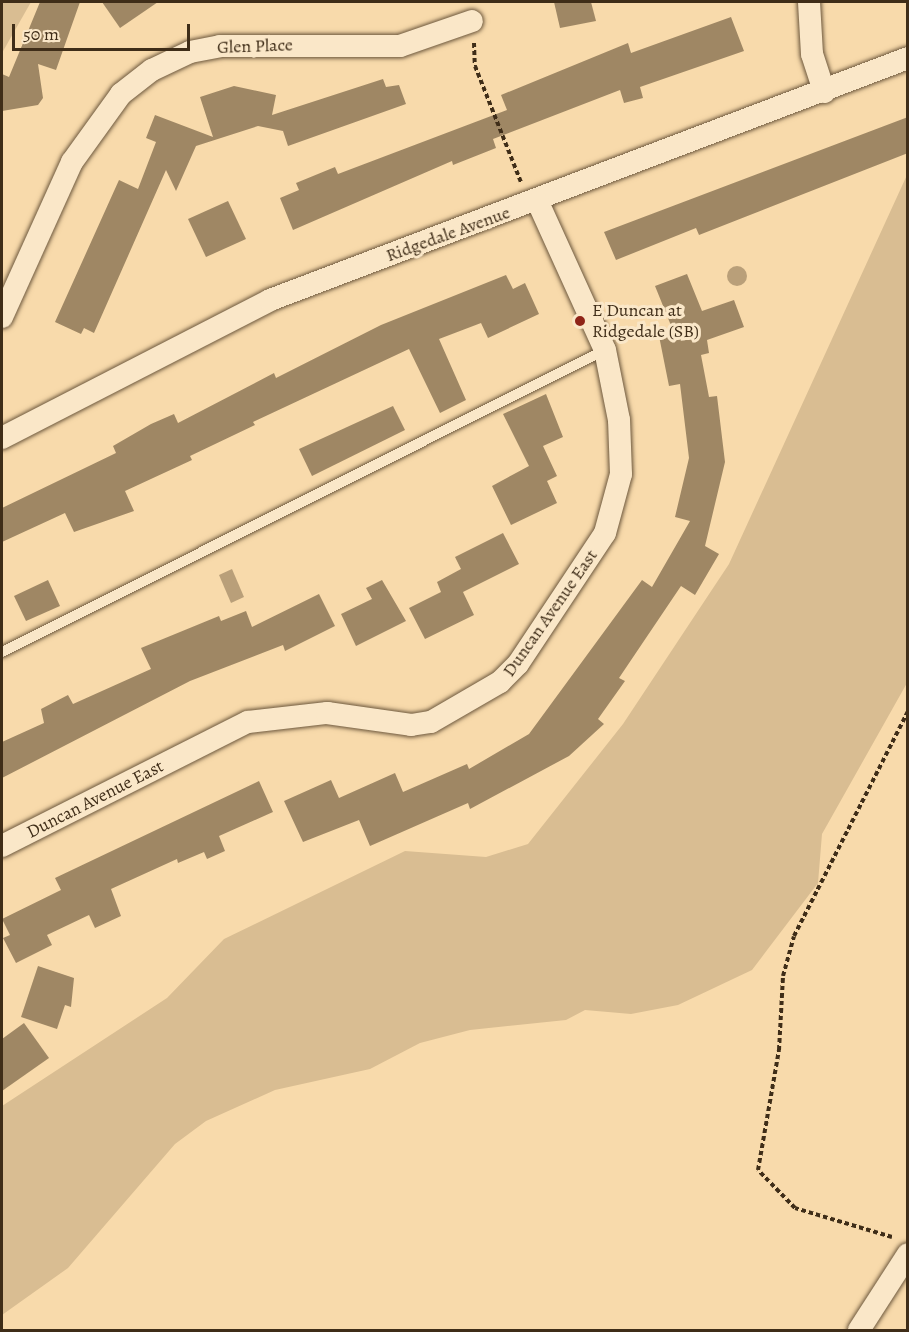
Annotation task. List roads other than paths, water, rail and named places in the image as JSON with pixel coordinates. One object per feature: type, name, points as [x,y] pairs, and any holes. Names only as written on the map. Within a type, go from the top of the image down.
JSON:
[{"type":"street","points":[[809,2],[812,54],[824,92]]},
{"type":"street","name":"Glen Place","points":[[2,317],[85,142],[121,94],[152,70],[190,52],[220,46],[400,46],[472,21]]},
{"type":"street","name":"Ridgedale Avenue","points":[[2,438],[270,300],[538,202],[908,58]]},
{"type":"street","name":"Duncan Avenue East","points":[[2,846],[248,722],[327,712],[411,725],[431,722],[500,682],[605,533],[621,474],[619,420],[605,350],[538,202]]},
{"type":"street","points":[[859,1330],[902,1246]]},
{"type":"lane","points":[[2,652],[605,350]]},
{"type":"place","name":"E Duncan at Ridgedale (SB)","points":[[580,321]]}]
